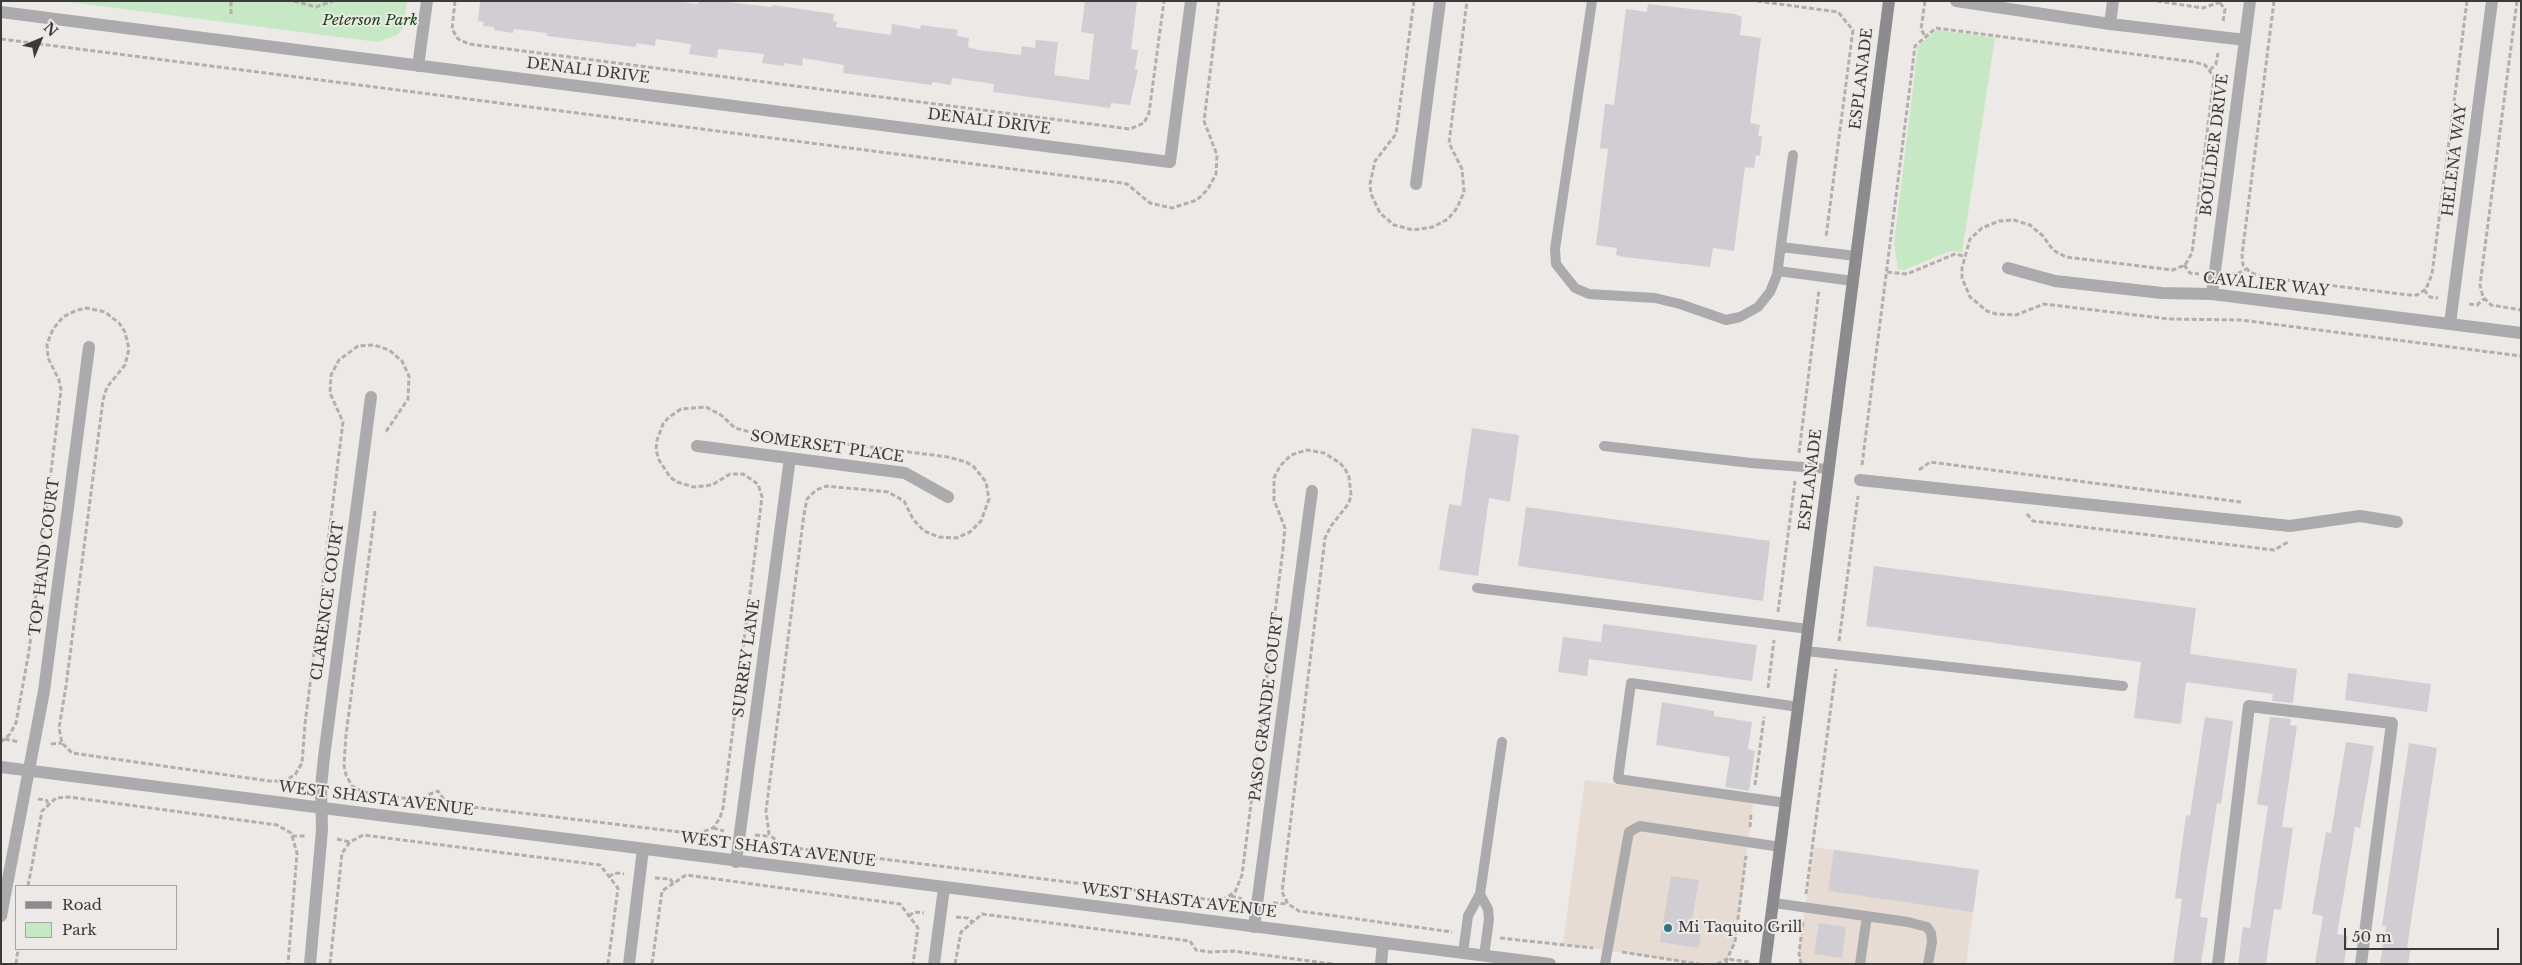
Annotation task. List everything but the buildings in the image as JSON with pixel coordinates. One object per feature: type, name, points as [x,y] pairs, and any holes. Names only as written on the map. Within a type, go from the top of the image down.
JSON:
[{"type":"main road","name":"ESPLANADE","points":[[1765,964],[1889,1]]},
{"type":"street","points":[[418,66],[427,1]]},
{"type":"street","name":"DENALI DRIVE","points":[[1,12],[16,7],[418,66],[1170,162],[1191,1]]},
{"type":"street","points":[[1416,184],[1440,1]]},
{"type":"street","points":[[1956,1],[2110,24],[2245,40]]},
{"type":"street","points":[[2110,24],[2113,1]]},
{"type":"street","name":"BOULDER DRIVE","points":[[2212,294],[2250,1]]},
{"type":"street","name":"HELENA WAY","points":[[2450,324],[2492,1]]},
{"type":"street","name":"CAVALIER WAY","points":[[2008,268],[2055,281],[2162,293],[2212,294],[2521,333]]},
{"type":"street","name":"TOP HAND COURT","points":[[1,916],[48,663],[89,347]]},
{"type":"street","name":"CLARENCE COURT","points":[[310,964],[322,830],[324,757],[371,397]]},
{"type":"street","name":"SOMERSET PLACE","points":[[697,446],[905,473],[948,497]]},
{"type":"street","name":"SURREY LANE","points":[[736,862],[790,458]]},
{"type":"street","points":[[1860,480],[2290,526],[2360,516],[2397,522]]},
{"type":"street","name":"PASO GRANDE COURT","points":[[1254,927],[1312,491]]},
{"type":"street","points":[[2218,964],[2249,706],[2392,723],[2361,964]]},
{"type":"street","name":"WEST SHASTA AVENUE","points":[[1,767],[736,862],[1550,964]]},
{"type":"street","points":[[629,964],[643,849]]},
{"type":"street","points":[[934,964],[944,888]]},
{"type":"street","points":[[1381,964],[1383,943]]},
{"type":"lane","points":[[1592,1],[1555,249],[1556,264],[1562,275],[1575,288],[1589,294],[1655,298],[1680,304],[1726,320],[1740,317],[1758,307],[1770,292],[1778,271],[1793,155]]},
{"type":"lane","points":[[1781,247],[1856,256]]},
{"type":"lane","points":[[1778,271],[1853,281]]},
{"type":"lane","points":[[1604,446],[1829,469]]},
{"type":"lane","points":[[1477,588],[1808,629]]},
{"type":"lane","points":[[1806,650],[2123,686]]},
{"type":"lane","points":[[1786,803],[1618,779],[1631,683],[1798,707]]},
{"type":"lane","points":[[1463,953],[1468,916],[1480,894],[1502,742]]},
{"type":"lane","points":[[1605,964],[1627,838],[1635,829],[1646,826],[1781,847]]},
{"type":"lane","points":[[1480,894],[1488,908],[1484,956]]},
{"type":"lane","points":[[1774,902],[1867,916],[1927,928],[1931,933],[1932,942],[1928,964]]},
{"type":"lane","points":[[1860,964],[1867,916]]},
{"type":"path","points":[[231,1],[231,14]]},
{"type":"path","points":[[294,1],[316,7],[333,1]]},
{"type":"path","points":[[455,1],[452,29],[458,39],[469,44],[1130,129],[1141,125],[1149,113],[1164,1]]},
{"type":"path","points":[[1925,1],[1921,29],[1926,37]]},
{"type":"path","points":[[2157,1],[2204,8],[2215,6],[2221,1]]},
{"type":"path","points":[[2274,1],[2242,255],[2243,265],[2250,272],[2262,277],[2409,296],[2417,295],[2426,289],[2432,274],[2466,1]]},
{"type":"path","points":[[2517,1],[2480,285],[2482,297],[2491,305],[2521,310]]},
{"type":"path","points":[[1801,964],[1800,953],[1805,907],[1915,46],[1936,28],[2194,62],[2205,65],[2214,77],[2192,253],[2185,264],[2173,270],[2066,257],[2053,250],[2043,236],[2030,225],[2014,220],[1999,221],[1982,228],[1970,239],[1964,256],[1962,278],[1965,288],[1978,304],[1996,314],[2016,314],[2044,304],[2169,319],[2254,321],[2521,356]]},
{"type":"path","points":[[1887,272],[1907,274],[1955,254],[1964,256]]},
{"type":"path","points":[[1,742],[10,734],[16,723],[28,651],[61,390],[59,380],[48,358],[47,344],[53,329],[63,317],[77,310],[87,308],[105,312],[113,316],[125,332],[129,349],[125,365],[107,387],[102,400],[59,728],[62,743],[72,753],[269,781],[284,780],[295,775],[302,763],[305,724],[343,422],[330,393],[331,375],[338,360],[358,346],[374,345],[389,350],[402,360],[409,376],[411,383],[408,399],[390,422],[384,434]]},
{"type":"path","points":[[375,508],[346,735],[344,765],[346,775],[352,786],[363,792],[422,801],[434,791],[438,791],[447,804],[696,834],[713,828],[720,818],[722,808],[762,497],[758,484],[743,474],[730,474],[712,485],[694,487],[676,482],[670,477],[659,460],[656,450],[657,440],[668,417],[681,409],[706,407],[721,415],[735,428],[746,432],[948,457],[966,462],[974,467],[986,482],[988,499],[981,521],[970,532],[956,538],[939,538],[924,530],[913,519],[904,502],[888,492],[827,486],[816,490],[807,499],[766,811],[769,834],[780,844],[794,848],[1215,901],[1226,898],[1235,892],[1242,874],[1284,541],[1285,528],[1273,492],[1274,478],[1280,466],[1291,455],[1307,450],[1324,453],[1340,463],[1345,469],[1351,495],[1349,503],[1331,526],[1325,538],[1282,892],[1288,904],[1299,912],[1466,934]]},
{"type":"path","points":[[1930,462],[2249,503]]},
{"type":"path","points":[[2023,511],[2033,521],[2274,550],[2295,538]]},
{"type":"path","points":[[28,885],[42,811],[56,798],[69,798],[277,825],[290,833],[297,853],[288,964]]},
{"type":"path","points":[[330,964],[342,853],[348,844],[363,835],[600,865],[618,888],[608,964]]},
{"type":"path","points":[[652,964],[662,892],[686,875],[900,904],[918,928],[913,964]]},
{"type":"path","points":[[955,964],[961,932],[982,914],[1190,941],[1196,950],[1210,952],[1233,951],[1333,964]]},
{"type":"path","points":[[1486,937],[1607,950],[1700,964]]},
{"type":"path","points":[[16,964],[18,950]]},
{"type":"path","points":[[1726,964],[1726,959],[1750,962]]},
{"type":"shaded area","points":[[1585,780],[1753,803],[1735,942],[1727,959],[1717,964],[1699,964],[1563,944]]},
{"type":"shaded area","points":[[1813,847],[1979,870],[1966,964],[1801,964],[1799,953]]},
{"type":"green space","name":"Peterson Park","points":[[61,1],[407,1],[403,28],[397,35],[378,42]]},
{"type":"green space","points":[[1937,30],[1995,38],[1962,252],[1950,251],[1904,270],[1898,269],[1894,244],[1918,46]]},
{"type":"place","name":"Mi Taquito Grill","points":[[1668,928]]}]
